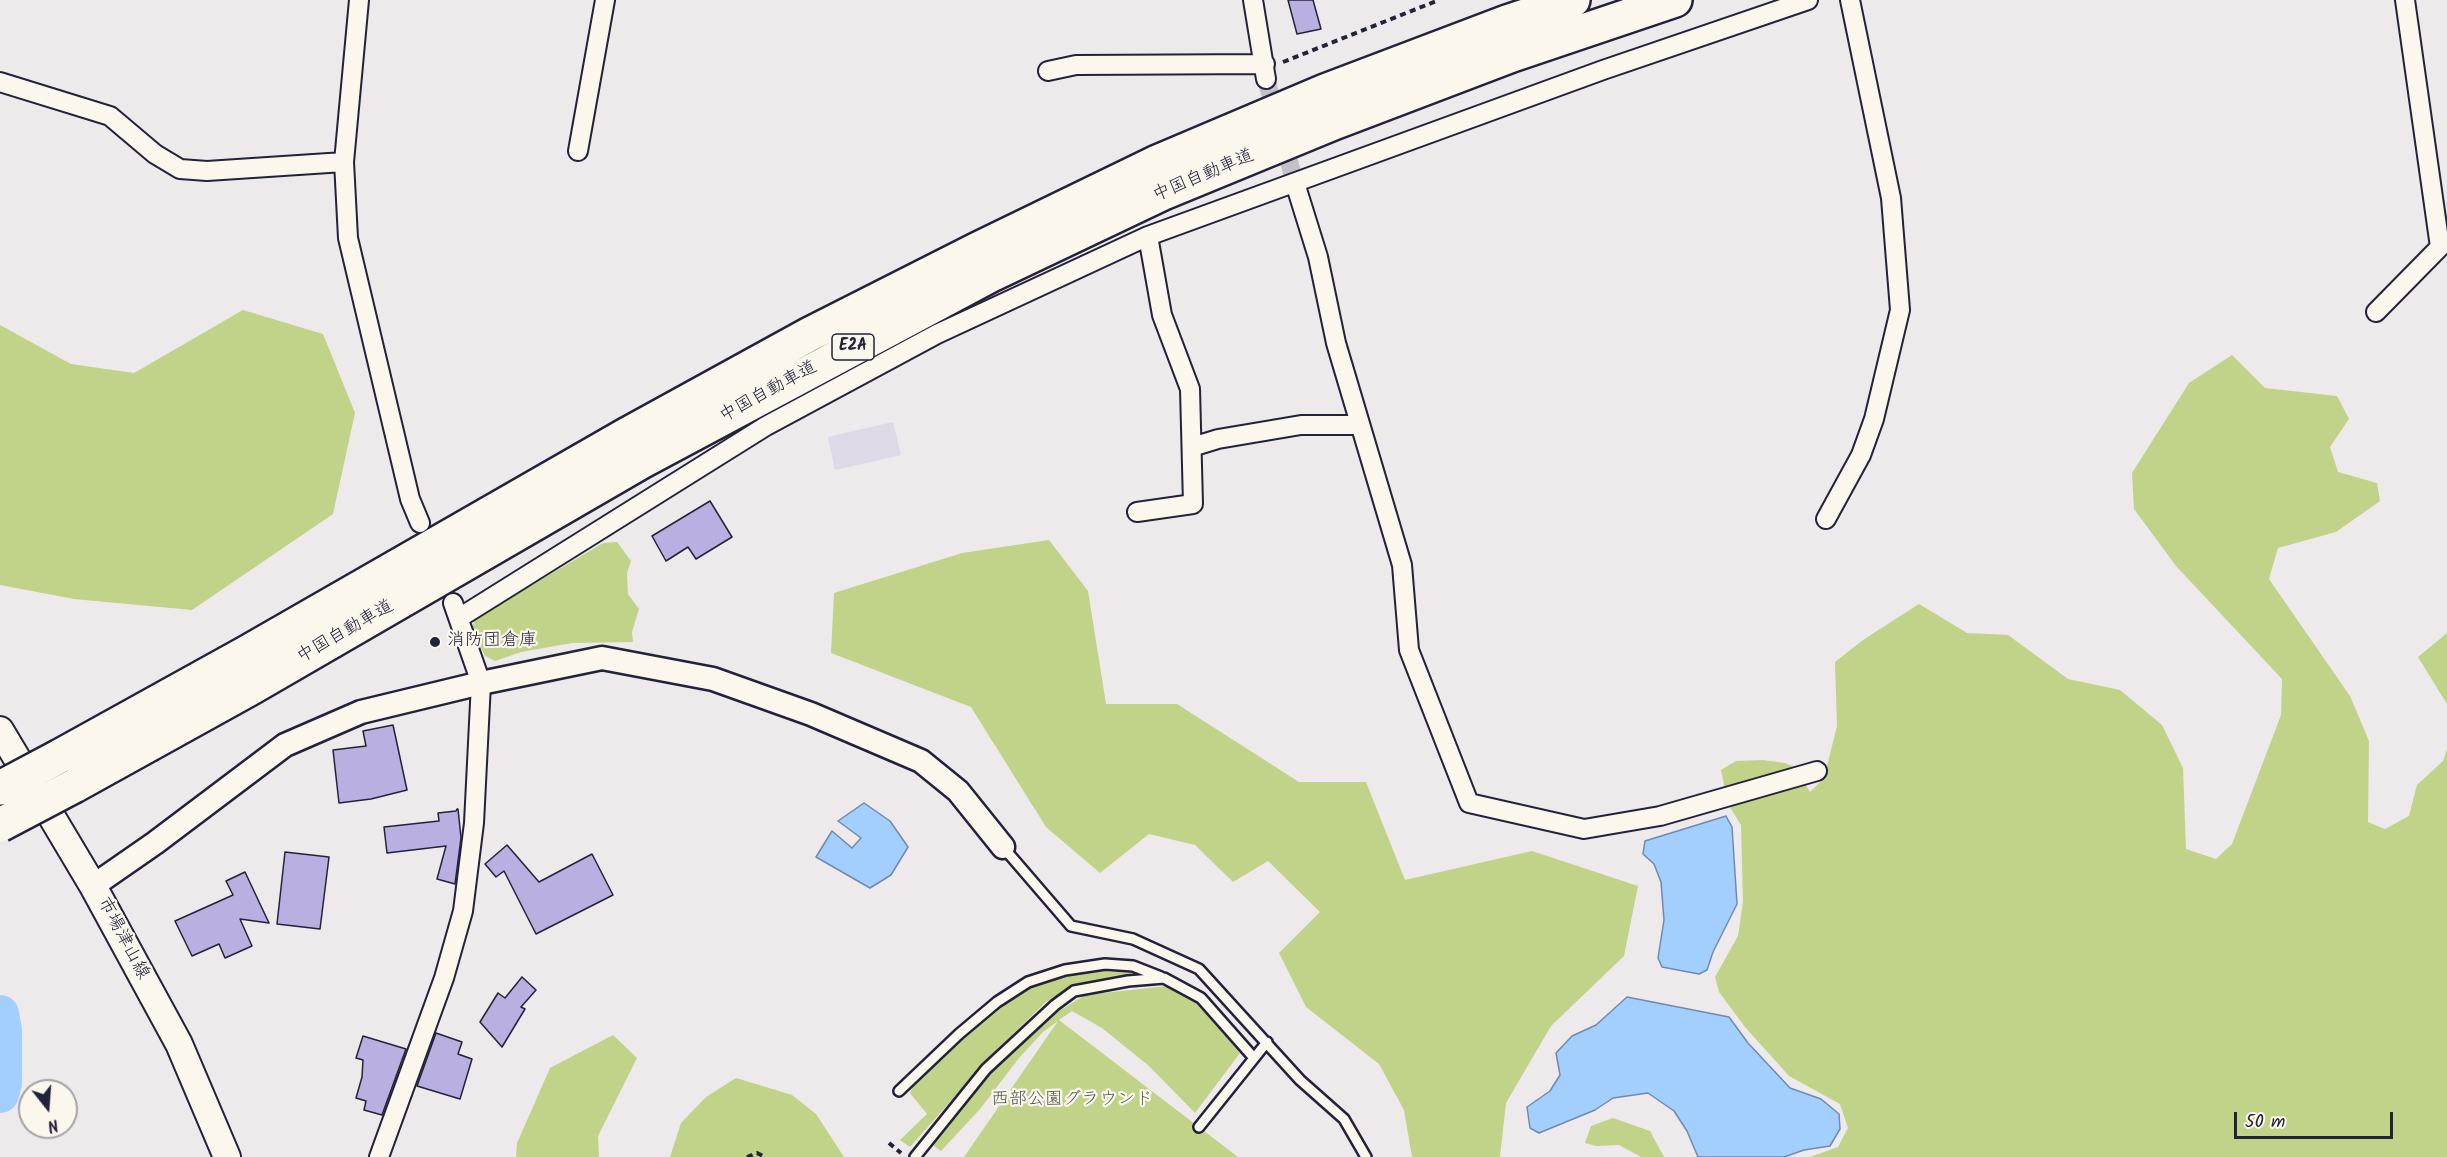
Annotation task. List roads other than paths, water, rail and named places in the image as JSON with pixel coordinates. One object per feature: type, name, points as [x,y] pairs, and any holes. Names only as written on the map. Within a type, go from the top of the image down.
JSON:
[{"type":"highway","name":"中国自動車道","points":[[0,789],[246,653],[626,435],[810,334],[978,249],[1155,163],[1325,91],[1507,22],[1573,0]]},
{"type":"highway","name":"中国自動車道","points":[[0,825],[261,682],[641,462],[993,274],[1161,194],[1336,122],[1512,55],[1675,0]]},
{"type":"main road","name":"市場津山線","points":[[0,730],[93,885],[179,1044],[227,1157]]},
{"type":"street","points":[[359,0],[344,162],[348,238],[410,499],[420,523]]},
{"type":"street","points":[[578,151],[605,0]]},
{"type":"street","points":[[1048,71],[1076,65],[1266,71],[1253,0]]},
{"type":"street","points":[[379,1157],[444,978],[463,911],[474,823],[481,683],[456,610],[766,426],[937,334],[1148,236],[1602,70],[1808,0]]},
{"type":"street","points":[[1826,519],[1861,455],[1874,419],[1900,310],[1891,198],[1850,0]]},
{"type":"street","points":[[2376,312],[2440,247],[2405,0]]},
{"type":"street","points":[[0,82],[110,116],[155,154],[180,169],[207,171],[344,162]]},
{"type":"street","points":[[1295,183],[1318,257],[1336,343],[1402,565],[1409,650],[1469,803],[1584,829],[1660,816],[1817,771]]},
{"type":"street","points":[[1137,512],[1193,504],[1190,389],[1162,315],[1148,236]]},
{"type":"street","points":[[1192,447],[1218,439],[1301,425],[1360,425]]},
{"type":"street","points":[[93,885],[155,843],[285,745],[361,712],[481,683],[602,658],[713,679],[811,714],[921,761],[958,791],[1002,847]]},
{"type":"lane","points":[[1002,847],[1071,926],[1133,939],[1199,969],[1300,1080],[1344,1119],[1366,1157]]},
{"type":"lane","points":[[899,1091],[959,1034],[997,1002],[1028,982],[1065,970],[1105,964],[1133,966],[1164,978],[1201,998],[1254,1058]]},
{"type":"lane","points":[[915,1157],[986,1069],[1055,1005],[1074,991],[1128,981],[1164,978]]},
{"type":"lane","points":[[1199,1127],[1267,1042]]},
{"type":"water","points":[[864,803],[890,821],[908,847],[891,875],[870,888],[816,857],[832,831],[852,848],[861,838],[838,821]]},
{"type":"water","points":[[1726,816],[1732,827],[1737,904],[1713,952],[1707,970],[1699,974],[1662,967],[1658,958],[1664,920],[1661,882],[1654,864],[1643,854],[1645,841]]},
{"type":"water","points":[[1627,997],[1729,1017],[1748,1043],[1790,1088],[1821,1099],[1839,1114],[1840,1129],[1830,1146],[1804,1150],[1784,1157],[1698,1157],[1687,1131],[1674,1111],[1648,1093],[1613,1098],[1595,1110],[1539,1133],[1530,1128],[1527,1107],[1550,1091],[1560,1075],[1556,1053],[1572,1036],[1596,1025]]},
{"type":"waterway","points":[[0,1014],[3,1030],[3,1083],[0,1094]]},
{"type":"tunnel","points":[[1266,79],[1295,183]]},
{"type":"place","name":"消防団倉庫","points":[[435,642]]},
{"type":"park label","name":"西部公園グラウンド","points":[[1072,1101]]}]
